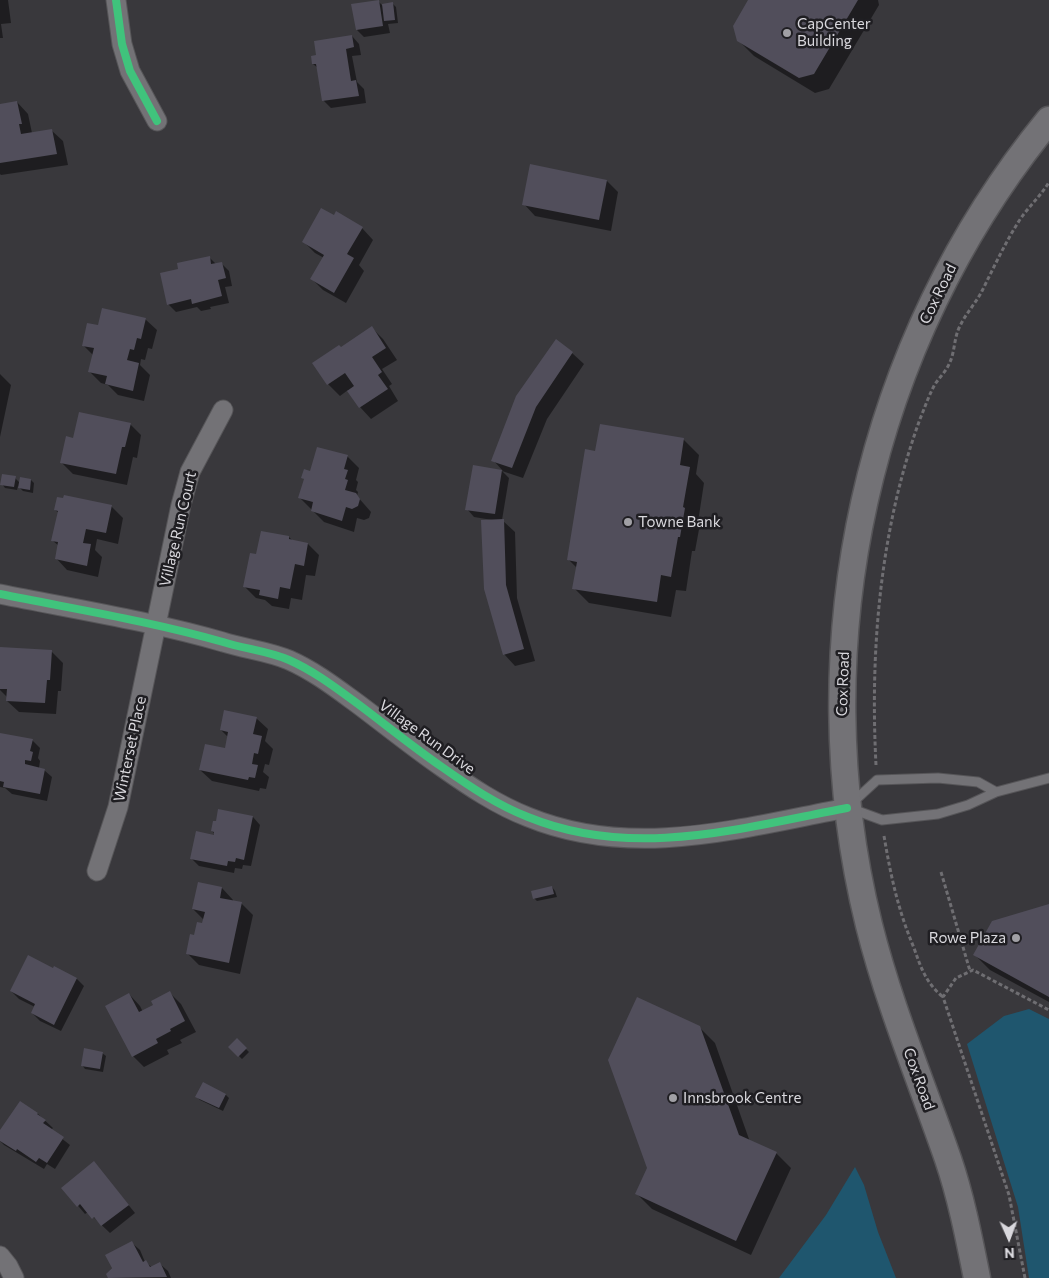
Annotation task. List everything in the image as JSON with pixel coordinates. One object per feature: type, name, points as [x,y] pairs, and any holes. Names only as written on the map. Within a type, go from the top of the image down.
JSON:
[{"type":"main road","name":"Cox Road","points":[[977,1278],[960,1197],[949,1161],[895,1013],[879,960],[858,877],[847,808],[842,715],[842,675],[848,596],[858,525],[876,451],[900,379],[922,325],[962,245],[999,186],[1049,120]]},
{"type":"street","points":[[116,0],[122,44],[130,72],[157,121]]},
{"type":"street","name":"Village Run Court","points":[[157,626],[181,505],[190,472],[223,410]]},
{"type":"street","name":"Village Run Drive","points":[[0,594],[157,626],[264,651],[305,668],[335,687],[441,767],[496,802],[529,818],[571,831],[634,840],[666,839],[700,835],[847,808]]},
{"type":"street","name":"Winterset Place","points":[[97,871],[118,807],[157,626]]},
{"type":"street","points":[[0,1256],[14,1278]]},
{"type":"lane","points":[[996,792],[978,782],[962,780],[938,778],[877,780],[847,808],[882,820],[938,814],[968,805],[996,792],[1049,778]]},
{"type":"path","points":[[877,780],[874,677],[876,637],[886,555],[902,478],[920,420],[934,387],[950,362],[959,328],[982,291],[1011,234],[1049,182]]},
{"type":"path","points":[[882,820],[894,890],[901,916],[923,975],[943,997],[958,1041],[1009,1195],[1024,1278]]},
{"type":"path","points":[[941,872],[970,971]]},
{"type":"path","points":[[943,997],[956,978],[973,970],[1049,1010]]},
{"type":"water","points":[[1029,1009],[1049,1019],[1049,1278],[1029,1278],[1018,1207],[967,1044],[1004,1016]]},
{"type":"water","points":[[855,1167],[864,1185],[878,1232],[896,1278],[779,1278],[826,1215]]},
{"type":"building","points":[[379,0],[383,26],[356,30],[351,4]]},
{"type":"building","name":"CapCenter Building","points":[[748,0],[858,0],[814,74],[799,78],[737,41],[733,26]]},
{"type":"building","points":[[393,2],[395,20],[384,21],[382,4]]},
{"type":"building","points":[[352,35],[354,47],[346,49],[351,81],[356,80],[359,96],[322,101],[316,64],[312,64],[311,56],[316,55],[314,41]]},
{"type":"building","points":[[17,101],[22,124],[19,124],[21,134],[52,129],[57,154],[0,163],[0,104]]},
{"type":"building","points":[[530,164],[607,180],[599,220],[522,205]]},
{"type":"building","points":[[321,208],[334,215],[336,211],[363,227],[347,254],[354,258],[334,293],[310,279],[324,255],[302,242]]},
{"type":"building","points":[[210,256],[211,264],[222,262],[226,278],[218,280],[222,296],[192,304],[191,299],[167,305],[160,273],[178,269],[177,263]]},
{"type":"building","points":[[102,308],[146,318],[141,339],[137,338],[134,350],[130,349],[127,360],[139,363],[133,391],[105,384],[107,376],[88,372],[94,348],[82,346],[87,323],[98,325]]},
{"type":"building","points":[[372,326],[386,348],[372,357],[382,372],[378,375],[388,389],[359,408],[347,391],[354,386],[345,373],[327,385],[312,363],[339,345],[341,347]]},
{"type":"building","points":[[556,339],[573,352],[536,407],[512,468],[491,461],[516,396]]},
{"type":"building","points":[[79,412],[131,423],[125,447],[122,447],[116,474],[60,463],[66,436],[73,438]]},
{"type":"building","name":"Towne Bank","points":[[600,424],[684,438],[680,465],[690,467],[683,507],[685,508],[671,577],[661,575],[657,602],[572,589],[577,562],[567,560],[585,449],[595,451]]},
{"type":"building","points":[[317,447],[348,455],[344,469],[348,470],[345,479],[348,480],[345,490],[356,493],[360,499],[358,506],[352,509],[346,507],[342,521],[311,511],[313,502],[298,498],[304,479],[301,478],[304,469],[310,471]]},
{"type":"building","points":[[473,465],[502,470],[495,514],[465,510]]},
{"type":"building","points":[[2,474],[16,476],[14,487],[0,485]]},
{"type":"building","points":[[20,477],[31,479],[30,490],[18,488]]},
{"type":"building","points":[[64,495],[112,505],[106,533],[86,529],[83,543],[91,544],[87,566],[55,559],[58,542],[51,541],[58,511],[54,510],[57,497],[63,498]]},
{"type":"building","points":[[504,519],[506,585],[524,649],[503,655],[484,589],[481,520]]},
{"type":"building","points":[[261,531],[289,536],[289,539],[308,543],[304,566],[295,564],[290,589],[280,587],[278,599],[259,595],[260,590],[243,587],[250,553],[256,554]]},
{"type":"building","points":[[0,647],[52,650],[50,680],[47,680],[45,703],[6,701],[7,689],[0,689]]},
{"type":"building","points":[[224,710],[257,717],[253,734],[262,736],[258,754],[254,753],[252,764],[258,765],[255,778],[249,777],[248,780],[199,770],[205,744],[225,748],[228,732],[220,730]]},
{"type":"building","points":[[0,733],[33,739],[30,751],[33,752],[31,761],[25,760],[25,764],[45,769],[40,794],[3,787],[4,782],[0,781]]},
{"type":"building","points":[[218,809],[253,816],[244,860],[236,858],[235,862],[228,861],[227,866],[190,859],[196,831],[214,835],[214,832],[211,831],[213,821],[216,821]]},
{"type":"building","points":[[198,882],[222,887],[220,898],[242,902],[229,963],[186,954],[190,934],[194,935],[197,922],[202,923],[205,912],[192,909]]},
{"type":"building","points":[[552,886],[554,894],[533,899],[531,891]]},
{"type":"building","name":"Rowe Plaza","points":[[1049,904],[1049,997],[973,955],[992,921]]},
{"type":"building","points":[[28,955],[77,978],[54,1025],[31,1013],[35,1004],[10,991]]},
{"type":"building","points":[[170,991],[185,1021],[156,1039],[158,1043],[132,1057],[105,1006],[129,993],[139,1012],[153,1005],[151,1001]]},
{"type":"building","name":"Innsbrook Centre","points":[[637,997],[700,1026],[739,1135],[777,1152],[736,1241],[635,1194],[647,1168],[608,1060]]},
{"type":"building","points":[[237,1038],[247,1048],[238,1057],[228,1047]]},
{"type":"building","points":[[84,1048],[103,1052],[100,1069],[81,1066]]},
{"type":"building","points":[[203,1082],[226,1094],[219,1108],[195,1097]]},
{"type":"building","points":[[20,1101],[46,1120],[43,1123],[64,1137],[47,1163],[39,1158],[36,1162],[17,1149],[16,1151],[0,1141],[0,1130]]},
{"type":"building","points":[[94,1161],[129,1205],[101,1226],[94,1217],[92,1219],[80,1204],[77,1207],[61,1188]]},
{"type":"building","points":[[132,1241],[143,1262],[146,1260],[150,1267],[160,1262],[167,1277],[108,1278],[106,1274],[112,1268],[105,1255]]},
{"type":"cycle path","points":[[116,0],[122,44],[130,71],[157,121]]},
{"type":"cycle path","points":[[0,594],[168,628],[273,654],[289,660],[333,686],[431,759],[484,795],[528,817],[568,830],[607,837],[687,836],[727,831],[847,808]]},
{"type":"place","name":"CapCenter Building","points":[[787,33]]},
{"type":"place","name":"Towne Bank","points":[[628,522]]},
{"type":"place","name":"Rowe Plaza","points":[[1016,938]]},
{"type":"place","name":"Innsbrook Centre","points":[[673,1098]]}]
